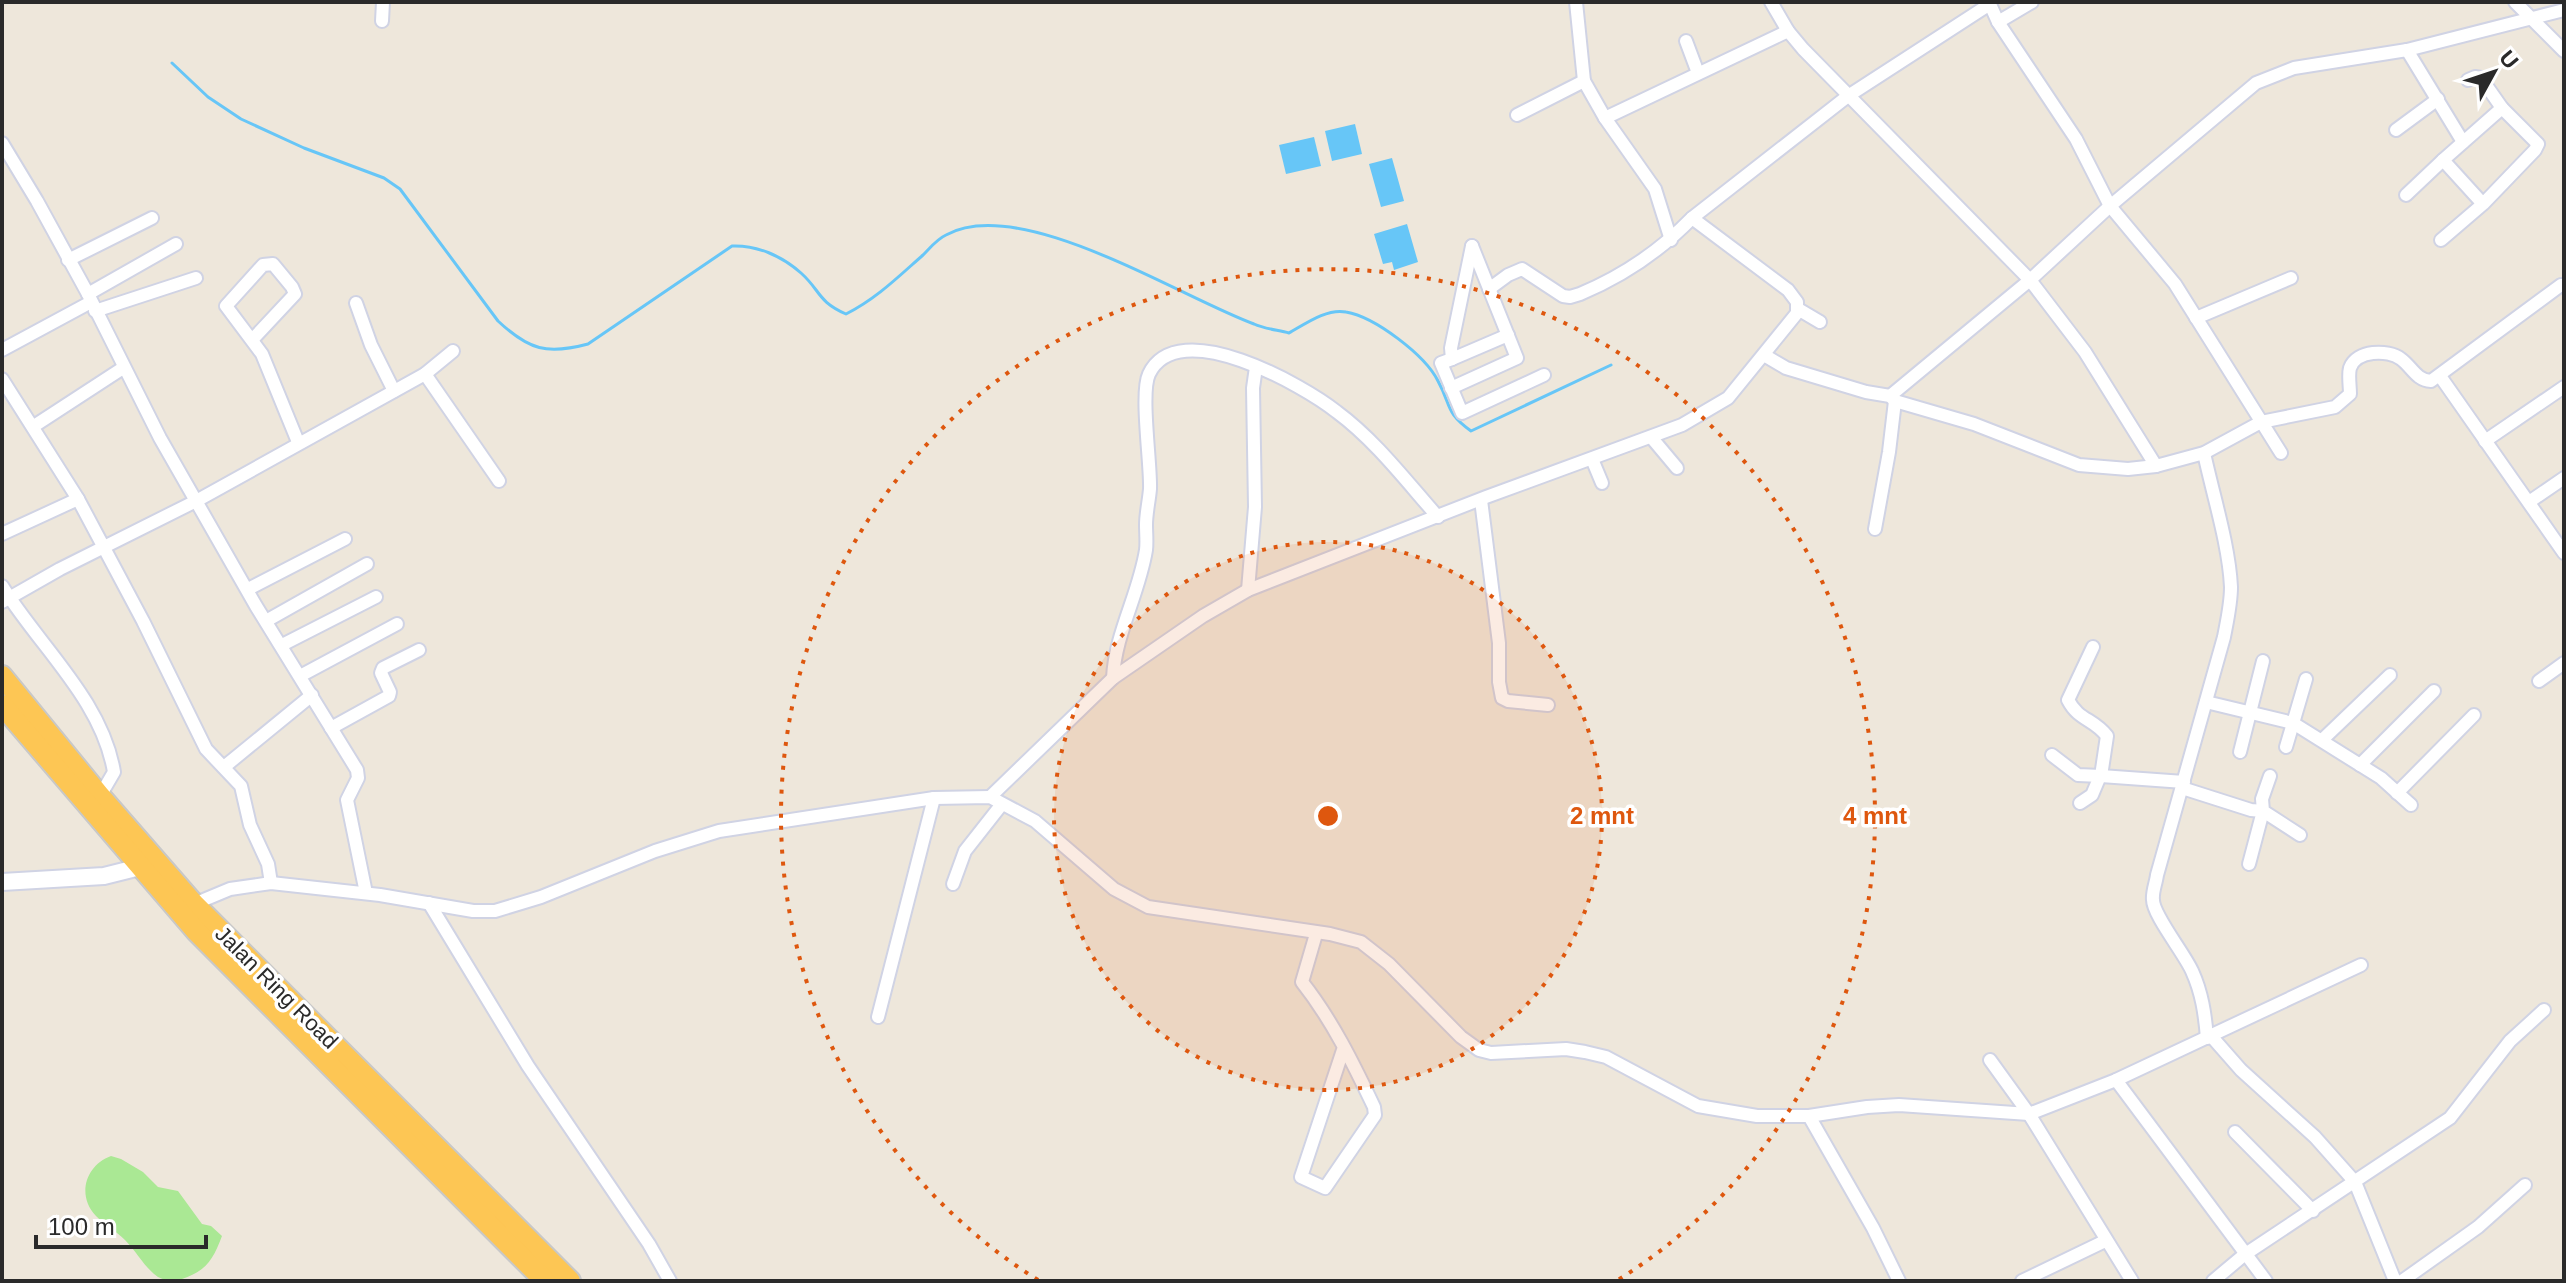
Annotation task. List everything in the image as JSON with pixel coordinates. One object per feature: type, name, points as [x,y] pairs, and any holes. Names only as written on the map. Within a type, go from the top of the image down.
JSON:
[{"type":"highway","name":"Jalan Ring Road","points":[[2,676],[194,904],[570,1281]]},
{"type":"highway","name":"Jalan Ring Road","points":[[2,705],[196,931],[545,1281]]},
{"type":"street","points":[[382,21],[383,2]]},
{"type":"street","points":[[1576,2],[1584,81],[1605,118],[1655,189],[1671,240]]},
{"type":"street","points":[[1771,2],[1788,31],[1848,96],[2030,280],[2085,352],[2156,466]]},
{"type":"street","points":[[1998,22],[2032,2]]},
{"type":"street","points":[[2515,2],[2564,51]]},
{"type":"street","points":[[1489,289],[1522,269],[1553,290],[1570,297],[1591,290],[1642,262],[1671,240],[1692,218],[1848,96],[1990,3],[1998,22],[2076,139],[2110,206],[2175,284],[2281,453]]},
{"type":"street","points":[[1875,529],[1889,452],[1893,398],[2249,88],[2270,75],[2294,68],[2407,50],[2564,10]]},
{"type":"street","points":[[1605,118],[1788,31]]},
{"type":"street","points":[[1686,41],[1698,73]]},
{"type":"street","points":[[2407,50],[2463,142]]},
{"type":"street","points":[[2441,240],[2483,204],[2538,144],[2502,108],[2481,78],[2468,80]]},
{"type":"street","points":[[1517,115],[1584,81]]},
{"type":"street","points":[[2396,130],[2438,99]]},
{"type":"street","points":[[2406,195],[2502,108]]},
{"type":"street","points":[[2,143],[37,201],[160,438],[357,770],[358,778],[347,800],[366,893]]},
{"type":"street","points":[[2443,160],[2483,204]]},
{"type":"street","points":[[68,260],[152,218]]},
{"type":"street","points":[[1692,218],[1788,290],[1794,296],[1798,309],[1820,322]]},
{"type":"street","points":[[2,350],[91,302],[176,244]]},
{"type":"street","points":[[1451,388],[1517,358],[1472,246],[1451,348],[1452,359]]},
{"type":"street","points":[[252,340],[295,294],[273,264],[263,265],[226,303],[226,309],[262,354],[298,442]]},
{"type":"street","points":[[91,302],[196,278]]},
{"type":"street","points":[[2196,318],[2291,278]]},
{"type":"street","points":[[1764,355],[1786,368],[1974,424],[2079,465],[2128,469],[2156,466],[2204,453],[2261,422],[2342,404],[2350,394],[2350,369],[2358,357],[2368,354],[2390,353],[2398,356],[2425,381],[2440,376],[2561,285]]},
{"type":"street","points":[[356,303],[371,345],[394,391]]},
{"type":"street","points":[[953,884],[965,851],[996,800],[1113,678],[1203,616],[1248,590],[1682,425],[1717,407],[1740,386],[1798,309]]},
{"type":"street","points":[[1508,335],[1441,363],[1462,413],[1544,375]]},
{"type":"street","points":[[1113,678],[1115,652],[1141,575],[1146,547],[1150,489],[1146,383],[1162,358],[1174,352],[1193,350],[1218,353],[1288,381],[1339,413],[1380,451],[1438,517]]},
{"type":"street","points":[[6,600],[104,546],[198,500],[425,374],[453,351]]},
{"type":"street","points":[[1248,590],[1255,507],[1253,388],[1256,367]]},
{"type":"street","points":[[34,426],[123,368]]},
{"type":"street","points":[[425,374],[499,481]]},
{"type":"street","points":[[2440,376],[2564,553]]},
{"type":"street","points":[[2,379],[34,426],[104,546],[206,749],[241,786],[250,825],[268,864],[271,883]]},
{"type":"street","points":[[2485,441],[2564,387]]},
{"type":"street","points":[[1651,437],[1677,468]]},
{"type":"street","points":[[2204,453],[2228,567],[2231,588],[2229,610],[2152,901],[2183,952],[2199,987],[2209,1037],[2315,1137],[2355,1182],[2395,1281]]},
{"type":"street","points":[[1592,459],[1602,483]]},
{"type":"street","points":[[2529,502],[2564,478]]},
{"type":"street","points":[[2,534],[78,499]]},
{"type":"street","points":[[1483,499],[1502,698],[1548,705]]},
{"type":"street","points":[[248,589],[345,539]]},
{"type":"street","points":[[266,621],[367,564]]},
{"type":"street","points":[[2,586],[6,600],[76,689],[108,747],[114,772],[100,796]]},
{"type":"street","points":[[282,645],[376,597]]},
{"type":"street","points":[[300,676],[397,624]]},
{"type":"street","points":[[2080,803],[2092,795],[2101,776],[2107,736],[2088,719],[2077,715],[2068,700],[2093,647]]},
{"type":"street","points":[[331,728],[389,696],[381,673],[383,668],[419,650]]},
{"type":"street","points":[[2240,752],[2263,661]]},
{"type":"street","points":[[2539,681],[2564,663]]},
{"type":"street","points":[[2322,740],[2390,675]]},
{"type":"street","points":[[2286,747],[2306,679]]},
{"type":"street","points":[[2360,765],[2434,691]]},
{"type":"street","points":[[224,767],[312,695]]},
{"type":"street","points":[[2206,702],[2293,723],[2381,778],[2411,805]]},
{"type":"street","points":[[2397,793],[2474,715]]},
{"type":"street","points":[[2052,755],[2078,775],[2183,785],[2251,810],[2263,811],[2300,835]]},
{"type":"street","points":[[2249,864],[2263,811],[2262,799],[2270,776]]},
{"type":"street","points":[[194,904],[230,889],[271,883],[366,893],[473,911],[504,909],[655,851],[719,831],[934,798],[969,796],[996,800],[1035,821],[1114,889],[1148,907],[1350,938],[1373,950],[1461,1037],[1479,1050],[1491,1053],[1566,1049],[1585,1052],[1606,1057],[1686,1100],[1713,1110],[1757,1116],[1809,1116],[1899,1105],[2029,1114],[2116,1080],[2361,965]]},
{"type":"street","points":[[878,1017],[934,798]]},
{"type":"street","points":[[2,882],[104,876],[140,867]]},
{"type":"street","points":[[429,903],[528,1066],[649,1244],[670,1281]]},
{"type":"street","points":[[1316,934],[1302,982],[1325,1013],[1344,1047],[1374,1107],[1375,1115],[1325,1188],[1301,1177],[1344,1047]]},
{"type":"street","points":[[2213,1281],[2244,1255],[2450,1118],[2510,1041],[2544,1010]]},
{"type":"street","points":[[1990,1060],[2029,1114],[2132,1281]]},
{"type":"street","points":[[2116,1080],[2266,1281]]},
{"type":"street","points":[[1809,1116],[1873,1228],[1899,1281]]},
{"type":"street","points":[[2235,1132],[2313,1211]]},
{"type":"street","points":[[2402,1281],[2478,1227],[2525,1185]]},
{"type":"street","points":[[2022,1281],[2105,1241]]},
{"type":"green space","points":[[111,1156],[143,1172],[158,1187],[178,1191],[202,1224],[211,1226],[222,1236],[212,1258],[203,1268],[179,1280],[158,1277],[125,1240],[96,1216],[86,1199],[87,1182],[95,1166]]},
{"type":"water","points":[[1355,124],[1362,154],[1332,161],[1325,131]]},
{"type":"water","points":[[1314,137],[1321,166],[1286,174],[1279,145]]},
{"type":"water","points":[[1392,158],[1404,201],[1381,207],[1369,164]]},
{"type":"water","points":[[1407,224],[1418,262],[1394,270],[1392,262],[1383,264],[1374,234]]},
{"type":"waterway","points":[[172,63],[208,97],[241,119],[304,148],[384,178],[400,189],[498,321],[519,338],[539,348],[561,349],[588,344],[732,246],[760,250],[786,261],[807,279],[824,300],[846,314],[886,287],[937,241],[946,235],[977,226],[1015,228],[1056,238],[1144,273],[1258,326],[1289,333],[1331,312],[1358,315],[1384,329],[1422,360],[1438,381],[1453,414],[1471,431],[1611,365]]}]
